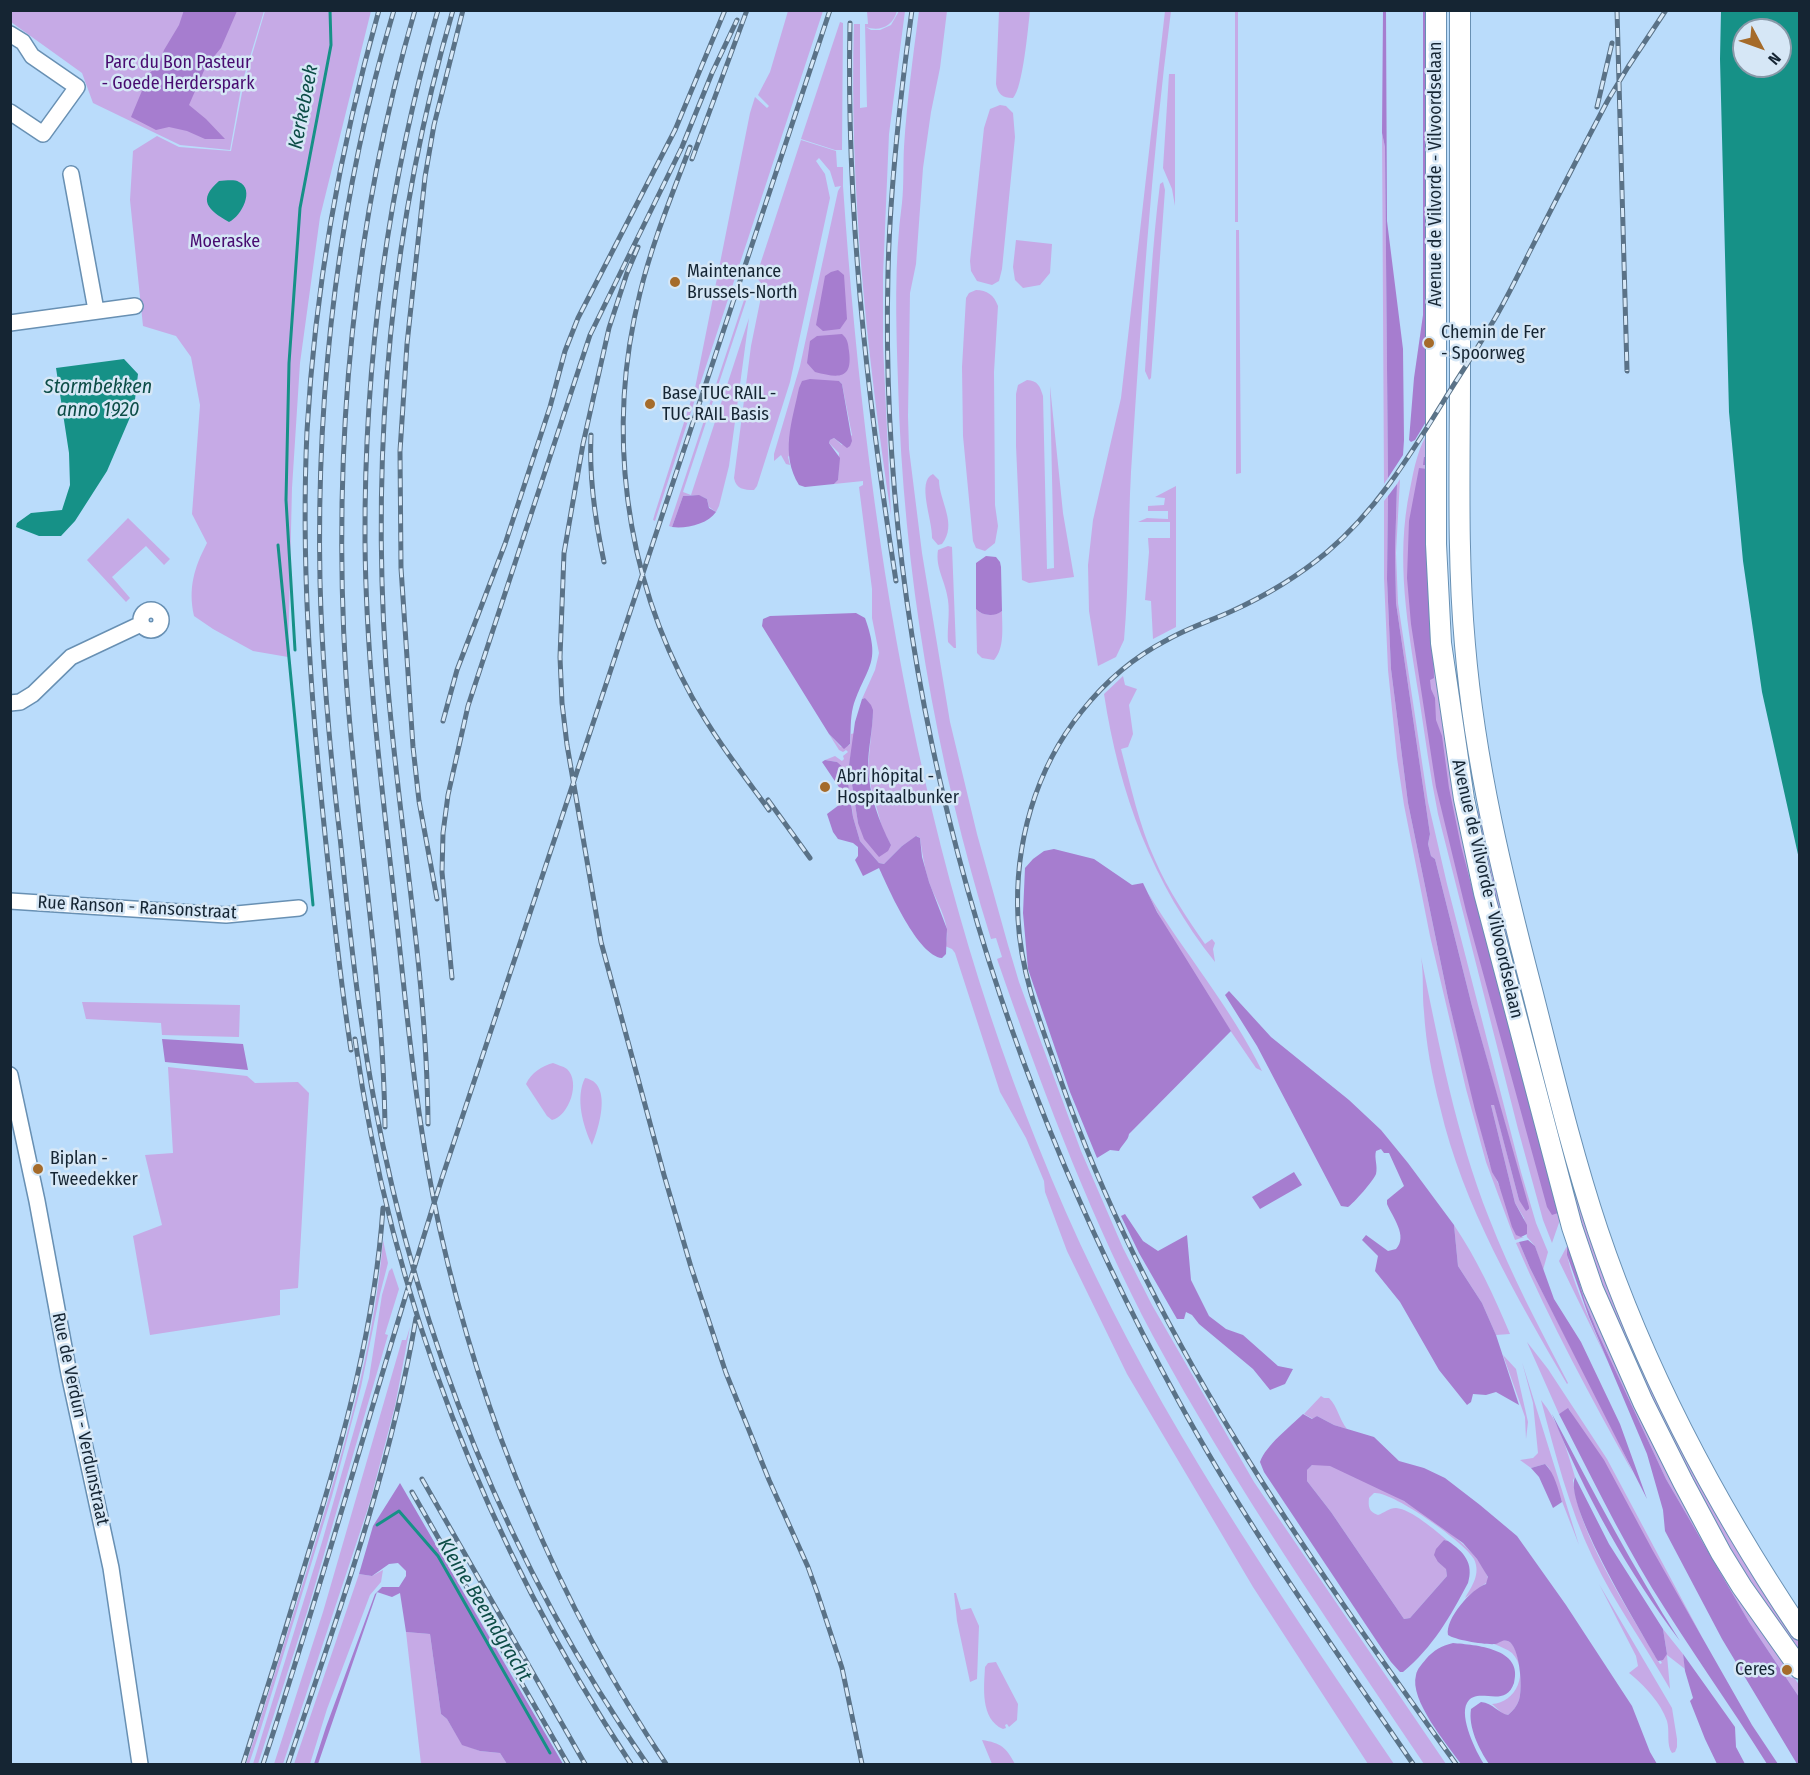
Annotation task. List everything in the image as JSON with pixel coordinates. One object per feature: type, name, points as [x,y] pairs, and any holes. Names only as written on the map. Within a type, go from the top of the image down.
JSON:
[{"type":"main road","name":"Avenue de Vilvorde - Vilvoordselaan","points":[[1436,10],[1436,544],[1438,601],[1453,734],[1473,845],[1562,1194],[1593,1288],[1644,1402],[1688,1492],[1742,1587],[1800,1669]]},
{"type":"main road","name":"Avenue de Vilvorde - Vilvoordselaan","points":[[1460,10],[1461,578],[1471,702],[1490,818],[1508,898],[1576,1157],[1598,1231],[1624,1301],[1660,1387],[1707,1479],[1738,1534],[1800,1630]]},
{"type":"street","points":[[10,34],[22,42],[32,56],[77,87],[43,134],[10,112]]},
{"type":"street","points":[[71,174],[96,310]]},
{"type":"street","points":[[10,323],[135,306]]},
{"type":"street","points":[[10,703],[20,702],[33,694],[71,657],[141,624]]},
{"type":"street","name":"Rue Ranson - Ransonstraat","points":[[10,901],[226,915],[299,908]]},
{"type":"street","name":"Rue de Verdun - Verdunstraat","points":[[10,1075],[13,1103],[46,1247],[69,1374],[111,1568],[140,1764]]},
{"type":"green space","points":[[184,10],[237,11],[221,48],[206,66],[189,105],[225,139],[205,139],[187,131],[169,127],[156,130],[131,117],[149,74],[160,62]]},
{"type":"green space","points":[[1238,10],[1238,222],[1235,222],[1235,11]]},
{"type":"green space","points":[[1386,10],[1387,221],[1403,349],[1404,440],[1403,455],[1388,478],[1385,147],[1382,133],[1383,11]]},
{"type":"green space","name":"Parc du Bon Pasteur - Goede Herderspark","points":[[10,11],[264,11],[242,83],[230,150],[180,145],[93,103],[82,73],[11,22]]},
{"type":"green space","name":"Moeraske","points":[[265,11],[371,11],[320,217],[300,363],[292,488],[288,657],[253,651],[194,616],[193,578],[207,543],[192,514],[200,405],[191,357],[176,336],[143,326],[130,200],[133,151],[157,136],[179,147],[231,151],[244,82]]},
{"type":"green space","points":[[788,11],[823,11],[655,521],[653,520],[655,513],[695,388],[750,113],[755,97],[767,108],[769,106],[758,95],[770,72]]},
{"type":"green space","points":[[867,11],[897,11],[889,24],[876,29],[866,27],[871,30],[880,30],[891,25],[899,11],[905,11],[889,134],[883,275],[883,345],[891,515],[867,332],[854,147],[854,24],[860,24],[860,108],[867,107],[865,24],[868,24]]},
{"type":"green space","points":[[919,11],[947,11],[923,168],[916,264],[910,293],[909,449],[922,553],[950,722],[977,834],[1019,982],[1081,1151],[1123,1248],[1152,1305],[1254,1482],[1446,1764],[1424,1764],[1250,1500],[1153,1336],[1110,1250],[1072,1162],[997,959],[1002,957],[996,938],[991,939],[971,871],[938,733],[915,593],[901,453],[896,314],[897,269],[905,130]]},
{"type":"green space","points":[[999,11],[1030,11],[1020,82],[1013,98],[1001,95],[996,84]]},
{"type":"green space","points":[[1165,11],[1171,11],[1152,183],[1143,299],[1131,472],[1124,640],[1116,657],[1098,666],[1089,611],[1088,565],[1093,520],[1121,398]]},
{"type":"green space","points":[[1423,11],[1430,11],[1427,420],[1415,440],[1411,442],[1409,440],[1414,378],[1423,315]]},
{"type":"green space","points":[[840,22],[843,23],[842,150],[835,150],[801,139]]},
{"type":"green space","points":[[1169,74],[1175,74],[1175,206],[1172,189],[1163,168]]},
{"type":"green space","points":[[1000,105],[1006,106],[1013,113],[1015,137],[1002,269],[999,281],[992,285],[977,281],[971,271],[970,261],[984,128],[990,109]]},
{"type":"green space","points":[[1382,133],[1385,147],[1388,478],[1384,484]]},
{"type":"green space","points":[[801,140],[836,151],[837,167],[843,167],[855,328],[870,468],[891,607],[917,744],[950,880],[990,1014],[1039,1146],[1096,1277],[1128,1341],[1236,1526],[1394,1764],[1368,1764],[1253,1587],[1127,1374],[1067,1251],[1045,1192],[1044,1181],[1026,1138],[1000,1092],[955,953],[945,946],[947,930],[945,921],[928,879],[920,838],[917,836],[902,846],[884,864],[879,863],[860,841],[853,817],[850,791],[837,762],[825,760],[835,756],[842,761],[843,756],[848,752],[839,750],[829,734],[841,747],[850,745],[851,734],[855,733],[849,765],[858,823],[891,845],[883,831],[871,787],[868,767],[873,715],[865,698],[862,699],[875,670],[879,653],[872,618],[872,589],[859,487],[863,485],[863,481],[834,484],[838,480],[839,453],[829,443],[834,438],[842,445],[852,435],[842,384],[839,381],[788,457],[790,465],[786,464],[781,455],[774,461],[774,454],[800,366],[838,191],[841,186],[835,187],[830,171],[819,158],[816,161],[825,174],[830,198],[790,382],[757,486],[754,490],[744,489],[737,485],[734,478],[751,346],[762,292],[761,283],[756,277]]},
{"type":"green space","points":[[1163,182],[1165,190],[1151,378],[1149,380],[1145,371],[1151,278],[1160,184]]},
{"type":"green space","points":[[1236,230],[1239,230],[1241,473],[1236,474]]},
{"type":"green space","points":[[1016,240],[1052,244],[1050,273],[1040,285],[1023,288],[1015,280],[1013,267]]},
{"type":"green space","points":[[838,270],[844,275],[847,319],[840,329],[823,331],[816,325],[825,276]]},
{"type":"green space","points":[[976,290],[990,294],[998,306],[994,372],[995,505],[998,526],[995,543],[985,551],[976,548],[973,541],[963,436],[962,367],[966,298],[969,293]]},
{"type":"green space","points":[[746,294],[748,295],[683,492],[691,495],[749,318],[729,466],[719,506],[716,512],[709,507],[704,497],[683,496],[672,527],[669,526]]},
{"type":"green space","points":[[842,334],[847,340],[850,360],[846,372],[837,376],[815,372],[807,363],[810,341],[817,336]]},
{"type":"green space","points":[[810,379],[839,381],[842,384],[852,441],[847,448],[834,438],[830,440],[829,443],[840,458],[838,480],[834,484],[805,487],[799,485],[793,473],[789,438],[799,388],[802,381]]},
{"type":"green space","points":[[1027,380],[1038,385],[1043,396],[1047,569],[1054,568],[1050,386],[1063,513],[1074,577],[1029,583],[1022,580],[1016,446],[1016,394],[1018,385]]},
{"type":"green space","points":[[1430,429],[1434,626],[1561,1217],[1552,1243],[1543,1220],[1518,1129],[1438,814],[1411,645],[1403,568],[1406,515],[1417,458]]},
{"type":"green space","points":[[1424,457],[1428,457],[1434,678],[1430,680],[1435,698],[1436,720],[1442,736],[1449,788],[1461,846],[1558,1213],[1552,1215],[1547,1207],[1466,911],[1436,787],[1411,624],[1407,578],[1409,521],[1419,468],[1427,469],[1427,465],[1423,465]]},
{"type":"green space","points":[[933,474],[939,480],[948,520],[946,536],[942,544],[938,545],[932,538],[925,493],[928,478]]},
{"type":"green space","points":[[1400,479],[1396,553],[1398,603],[1428,802],[1521,1172],[1536,1223],[1548,1252],[1543,1270],[1535,1246],[1527,1237],[1524,1218],[1515,1203],[1491,1105],[1494,1104],[1519,1200],[1529,1210],[1472,1006],[1435,859],[1431,856],[1428,844],[1430,834],[1396,603],[1395,552],[1397,484]]},
{"type":"green space","points":[[1397,484],[1396,603],[1430,834],[1428,844],[1431,856],[1435,859],[1472,1006],[1529,1207],[1526,1211],[1519,1200],[1494,1105],[1491,1105],[1515,1203],[1527,1225],[1527,1234],[1521,1237],[1516,1235],[1512,1227],[1498,1182],[1492,1172],[1475,1110],[1448,998],[1408,803],[1391,669],[1387,579],[1388,496]]},
{"type":"green space","points":[[1176,486],[1176,627],[1153,639],[1151,601],[1145,600],[1148,538],[1170,538],[1170,522],[1138,522],[1147,518],[1168,519],[1168,511],[1148,511],[1148,506],[1164,505],[1165,498],[1155,497]]},
{"type":"green space","points":[[699,495],[707,499],[709,508],[716,512],[708,520],[696,525],[672,527],[683,496]]},
{"type":"green space","points":[[1388,496],[1387,579],[1391,669],[1408,803],[1448,998],[1489,1162],[1521,1237],[1524,1237],[1515,1240],[1486,1162],[1466,1089],[1430,936],[1404,805],[1388,670],[1384,578],[1384,501]]},
{"type":"green space","points":[[128,518],[170,559],[164,565],[146,546],[112,577],[130,598],[126,602],[87,560]]},
{"type":"green space","points":[[948,546],[952,547],[956,648],[948,642],[948,600],[937,557],[938,550]]},
{"type":"green space","points":[[986,556],[996,557],[1001,567],[1002,611],[992,615],[976,609],[976,563]]},
{"type":"green space","points":[[976,609],[989,614],[1002,611],[1000,650],[994,660],[982,658],[977,653]]},
{"type":"green space","points":[[856,613],[865,618],[870,634],[872,656],[853,707],[850,744],[844,749],[829,734],[762,626],[763,619],[770,616]]},
{"type":"green space","points":[[1123,676],[1125,685],[1137,689],[1129,705],[1133,734],[1128,747],[1121,749],[1140,820],[1149,847],[1178,904],[1205,944],[1212,939],[1215,943],[1213,949],[1215,962],[1174,901],[1142,836],[1129,802],[1119,767],[1104,694]]},
{"type":"green space","points":[[865,698],[873,710],[868,760],[870,787],[891,845],[888,851],[879,857],[864,839],[858,823],[849,765],[855,722],[862,699]]},
{"type":"green space","points":[[825,760],[837,762],[846,770],[853,817],[860,841],[879,863],[884,864],[916,836],[920,838],[922,857],[929,882],[947,929],[946,954],[942,958],[923,946],[914,934],[897,906],[879,868],[863,876],[855,860],[858,856],[858,847],[853,843],[838,839],[833,832],[827,814],[847,799],[822,762]]},
{"type":"green space","points":[[1476,811],[1481,811],[1609,1276],[1799,1638],[1799,1660],[1712,1524],[1627,1355],[1566,1187],[1495,916]]},
{"type":"green space","points":[[1054,849],[1094,859],[1132,885],[1143,883],[1157,912],[1231,1031],[1129,1134],[1119,1151],[1110,1150],[1097,1158],[1070,1092],[1028,969],[1023,913],[1025,868],[1044,851]]},
{"type":"green space","points":[[1148,893],[1222,1002],[1262,1071],[1256,1068],[1198,982]]},
{"type":"green space","points":[[1421,957],[1449,1089],[1477,1186],[1526,1302],[1567,1384],[1510,1284],[1462,1180],[1450,1144],[1432,1072],[1423,1005]]},
{"type":"green space","points":[[1229,991],[1271,1037],[1349,1100],[1381,1130],[1454,1225],[1458,1266],[1482,1303],[1496,1335],[1519,1405],[1496,1392],[1486,1395],[1473,1394],[1471,1402],[1467,1405],[1439,1370],[1400,1302],[1375,1271],[1378,1256],[1362,1240],[1366,1235],[1388,1251],[1396,1249],[1399,1244],[1400,1233],[1387,1200],[1404,1186],[1389,1153],[1384,1153],[1381,1149],[1376,1151],[1376,1174],[1351,1205],[1341,1206],[1257,1046],[1225,995]]},
{"type":"green space","points":[[82,1002],[240,1005],[239,1037],[162,1035],[161,1023],[86,1019]]},
{"type":"green space","points":[[162,1039],[243,1044],[248,1070],[165,1062]]},
{"type":"green space","points":[[553,1063],[567,1069],[573,1082],[573,1090],[568,1106],[552,1120],[526,1084],[537,1070]]},
{"type":"green space","points":[[168,1067],[247,1076],[255,1083],[298,1082],[309,1093],[298,1288],[280,1290],[280,1315],[150,1335],[133,1236],[162,1225],[145,1155],[173,1153]]},
{"type":"green space","points":[[585,1078],[594,1082],[599,1088],[601,1097],[600,1118],[592,1145],[580,1103]]},
{"type":"green space","points":[[1294,1172],[1302,1185],[1260,1209],[1252,1197]]},
{"type":"green space","points":[[1125,1214],[1143,1241],[1158,1251],[1187,1235],[1191,1280],[1209,1316],[1226,1329],[1243,1335],[1278,1366],[1293,1369],[1285,1384],[1270,1390],[1253,1369],[1199,1324],[1192,1315],[1186,1312],[1184,1319],[1177,1319],[1139,1253],[1121,1216]]},
{"type":"green space","points":[[1454,1225],[1485,1278],[1510,1334],[1496,1335],[1482,1303],[1458,1266]]},
{"type":"green space","points":[[383,1240],[388,1263],[361,1387],[332,1496],[261,1728],[249,1764],[246,1764],[345,1442],[372,1322]]},
{"type":"green space","points":[[1528,1240],[1535,1246],[1554,1299],[1581,1342],[1620,1424],[1647,1499],[1530,1268],[1519,1242]]},
{"type":"green space","points":[[1519,1242],[1633,1473],[1557,1331],[1516,1243]]},
{"type":"green space","points":[[1567,1246],[1571,1271],[1577,1288],[1611,1368],[1559,1261]]},
{"type":"green space","points":[[1567,1246],[1569,1246],[1585,1302],[1597,1331],[1666,1479],[1749,1622],[1799,1697],[1799,1764],[1722,1639],[1665,1531],[1663,1510],[1647,1454],[1589,1317],[1567,1255]]},
{"type":"green space","points":[[1569,1246],[1790,1672],[1788,1674],[1791,1678],[1794,1677],[1799,1685],[1799,1697],[1749,1622],[1666,1479],[1597,1331],[1585,1302]]},
{"type":"green space","points":[[392,1268],[399,1289],[385,1334],[388,1335],[308,1609],[258,1764],[253,1764],[322,1542],[369,1378],[382,1295]]},
{"type":"green space","points":[[410,1327],[395,1406],[370,1502],[283,1764],[274,1764],[323,1612],[402,1340],[406,1340]]},
{"type":"green space","points":[[1527,1342],[1548,1369],[1607,1459],[1702,1637],[1569,1409],[1559,1414]]},
{"type":"green space","points":[[1503,1355],[1516,1369],[1528,1422],[1526,1439],[1525,1417]]},
{"type":"green space","points":[[1522,1362],[1579,1545],[1549,1468],[1545,1464],[1531,1468],[1520,1460],[1533,1458],[1538,1453],[1533,1403]]},
{"type":"green space","points":[[1321,1396],[1329,1398],[1347,1429],[1317,1416],[1313,1419],[1304,1414]]},
{"type":"green space","points":[[1541,1400],[1558,1427],[1575,1477],[1573,1480],[1577,1502],[1585,1525],[1621,1599],[1660,1664],[1662,1663],[1660,1660],[1667,1654],[1663,1629],[1683,1654],[1685,1669],[1667,1655],[1670,1689],[1611,1592],[1584,1539],[1563,1480]]},
{"type":"green space","points":[[1568,1408],[1604,1460],[1752,1725],[1778,1764],[1767,1764],[1639,1567],[1559,1414]]},
{"type":"green space","points":[[1303,1414],[1312,1419],[1317,1416],[1334,1425],[1374,1437],[1399,1461],[1424,1468],[1445,1478],[1517,1536],[1566,1605],[1632,1706],[1657,1764],[1489,1764],[1478,1745],[1473,1730],[1471,1709],[1481,1702],[1508,1715],[1515,1708],[1521,1687],[1518,1659],[1508,1641],[1485,1644],[1448,1635],[1448,1628],[1460,1605],[1473,1592],[1486,1584],[1488,1577],[1477,1559],[1463,1543],[1404,1501],[1330,1466],[1312,1465],[1307,1470],[1307,1481],[1331,1512],[1404,1619],[1410,1618],[1447,1576],[1446,1569],[1434,1555],[1444,1540],[1454,1545],[1469,1564],[1468,1583],[1440,1631],[1414,1662],[1400,1672],[1378,1643],[1264,1472],[1260,1462],[1273,1443]]},
{"type":"green space","points":[[1552,1414],[1630,1557],[1680,1641],[1643,1588],[1609,1532]]},
{"type":"green space","points":[[1545,1464],[1554,1477],[1562,1502],[1553,1508],[1539,1477],[1531,1468]]},
{"type":"green space","points":[[1312,1465],[1329,1465],[1349,1472],[1396,1496],[1421,1512],[1466,1547],[1481,1564],[1489,1581],[1465,1598],[1475,1580],[1477,1570],[1474,1559],[1468,1551],[1411,1508],[1383,1494],[1374,1493],[1369,1498],[1370,1509],[1373,1512],[1378,1515],[1393,1508],[1402,1509],[1423,1521],[1448,1541],[1444,1540],[1438,1562],[1446,1568],[1447,1576],[1410,1618],[1404,1619],[1331,1512],[1307,1481],[1307,1470]]},
{"type":"green space","points":[[1575,1477],[1609,1544],[1663,1629],[1667,1654],[1663,1660],[1658,1661],[1621,1597],[1592,1540],[1574,1492]]},
{"type":"green space","points":[[400,1483],[563,1764],[507,1764],[500,1753],[480,1751],[462,1745],[447,1719],[441,1714],[430,1634],[406,1632],[400,1593],[392,1597],[377,1592],[382,1587],[399,1587],[406,1576],[406,1571],[398,1563],[389,1564],[372,1576],[359,1574],[373,1526]]},
{"type":"green space","points":[[383,1570],[381,1582],[370,1595],[327,1709],[310,1764],[294,1764],[359,1574],[372,1576]]},
{"type":"green space","points":[[1599,1584],[1672,1708],[1677,1739],[1675,1752],[1672,1753],[1670,1750],[1667,1721],[1661,1708],[1629,1673],[1638,1666],[1636,1656]]},
{"type":"green space","points":[[377,1592],[318,1764],[314,1764],[326,1727]]},
{"type":"green space","points":[[954,1593],[956,1593],[961,1610],[971,1608],[979,1626],[977,1679],[970,1682],[957,1621]]},
{"type":"green space","points":[[406,1632],[430,1634],[441,1714],[447,1719],[462,1744],[480,1751],[500,1753],[507,1764],[421,1764]]},
{"type":"green space","points":[[1503,1640],[1510,1642],[1515,1648],[1520,1668],[1512,1653],[1494,1644]]},
{"type":"green space","points":[[1453,1643],[1485,1647],[1505,1655],[1512,1662],[1515,1671],[1514,1683],[1510,1691],[1504,1695],[1472,1698],[1465,1709],[1465,1717],[1473,1743],[1484,1764],[1461,1764],[1439,1734],[1418,1697],[1415,1685],[1419,1669],[1435,1651]]},
{"type":"green space","points":[[1683,1654],[1735,1727],[1736,1747],[1745,1764],[1717,1764],[1690,1701],[1693,1698],[1685,1671]]},
{"type":"green space","points":[[996,1662],[1018,1704],[1017,1720],[1009,1727],[1005,1725],[1006,1728],[1003,1729],[990,1718],[985,1702],[985,1667],[988,1663]]},
{"type":"green space","points":[[1520,1670],[1519,1700],[1508,1715],[1503,1714],[1492,1704],[1508,1698],[1514,1692],[1518,1685]]},
{"type":"green space","points":[[982,1740],[1002,1747],[1015,1764],[992,1764]]},
{"type":"water","points":[[1721,11],[1799,11],[1799,859],[1762,692],[1743,561],[1729,412],[1720,59]]},
{"type":"water","points":[[219,181],[237,181],[244,185],[246,190],[242,209],[229,222],[215,213],[208,204],[208,194]]},
{"type":"water","name":"Stormbekken anno 1920","points":[[124,359],[138,374],[134,408],[107,471],[75,521],[61,536],[39,536],[16,527],[17,523],[31,513],[62,510],[70,485],[69,453],[56,368]]},
{"type":"waterway","name":"Kerkebeek","points":[[295,650],[286,500],[289,363],[300,208],[331,45],[330,10]]},
{"type":"waterway","points":[[278,545],[313,905]]},
{"type":"waterway","name":"Kleine Beemdgracht","points":[[377,1525],[399,1511],[438,1556],[550,1753]]},
{"type":"railway","points":[[351,1050],[332,903],[314,719],[306,575],[305,479],[316,324],[331,219],[352,114],[379,10]]},
{"type":"railway","points":[[394,10],[375,80],[345,221],[327,364],[322,436],[320,581],[327,709],[350,936],[363,1035],[393,1189],[416,1277],[443,1363],[475,1447],[511,1529],[552,1610],[597,1688],[647,1764]]},
{"type":"railway","points":[[385,1127],[379,1014],[346,676],[342,592],[342,508],[345,424],[362,257],[393,92],[415,10]]},
{"type":"railway","points":[[438,10],[405,141],[382,273],[374,340],[366,475],[366,585],[374,714],[418,1102],[431,1187],[457,1301],[501,1440],[528,1508],[591,1639],[627,1703],[666,1764]]},
{"type":"railway","points":[[428,1124],[423,1009],[386,664],[381,500],[384,417],[401,252],[414,171],[453,10]]},
{"type":"railway","points":[[437,899],[419,801],[413,747],[401,568],[400,451],[407,344],[425,177],[434,125],[463,10]]},
{"type":"railway","points":[[443,721],[457,670],[505,544],[550,407],[565,351],[578,318],[675,130],[725,10]]},
{"type":"railway","points":[[692,159],[747,10]]},
{"type":"railway","points":[[263,1764],[442,1178],[830,10]]},
{"type":"railway","points":[[912,10],[896,142],[889,240],[890,421],[903,567],[926,712],[958,856],[1001,996],[1052,1134],[1111,1269],[1178,1400],[1232,1494],[1413,1764]]},
{"type":"railway","points":[[1617,10],[1627,371]]},
{"type":"railway","points":[[1456,1764],[1287,1521],[1185,1353],[1139,1266],[1098,1176],[1062,1084],[1034,1003],[1020,941],[1018,919],[1020,863],[1024,836],[1040,783],[1066,734],[1100,690],[1132,662],[1155,647],[1257,599],[1304,570],[1344,537],[1376,501],[1417,443],[1496,316],[1608,100],[1666,10]]},
{"type":"railway","points":[[452,978],[442,872],[443,833],[448,795],[468,706],[590,335],[682,147],[712,73],[737,20]]},
{"type":"railway","points":[[850,23],[851,163],[855,233],[876,442],[896,581]]},
{"type":"railway","points":[[1597,107],[1612,43]]},
{"type":"railway","points":[[690,147],[650,256],[630,344],[624,396],[624,448],[628,500],[637,551],[650,601],[669,650],[692,697],[710,726],[769,810]]},
{"type":"railway","points":[[638,247],[609,328],[583,444],[564,553],[560,657],[567,745],[601,942],[664,1175],[726,1373],[817,1592],[842,1668],[862,1764]]},
{"type":"railway","points":[[591,435],[593,499],[604,562]]},
{"type":"railway","points":[[768,800],[810,858]]},
{"type":"railway","points":[[355,1039],[371,1136],[393,1231],[420,1325],[452,1417],[490,1507],[532,1595],[579,1681],[631,1764]]},
{"type":"railway","points":[[243,1764],[346,1424],[373,1295],[383,1208]]},
{"type":"railway","points":[[288,1764],[361,1544],[392,1432],[416,1318]]},
{"type":"railway","points":[[422,1479],[585,1764]]},
{"type":"railway","points":[[412,1492],[568,1764]]},
{"type":"place","name":"Maintenance Brussels-North","points":[[675,282]]},
{"type":"place","name":"Chemin de Fer - Spoorweg","points":[[1429,343]]},
{"type":"place","name":"Base TUC RAIL - TUC RAIL Basis","points":[[650,404]]},
{"type":"place","name":"Abri hôpital - Hospitaalbunker","points":[[825,787]]},
{"type":"place","name":"Biplan - Tweedekker","points":[[38,1169]]},
{"type":"place","name":"Ceres","points":[[1787,1670]]}]
